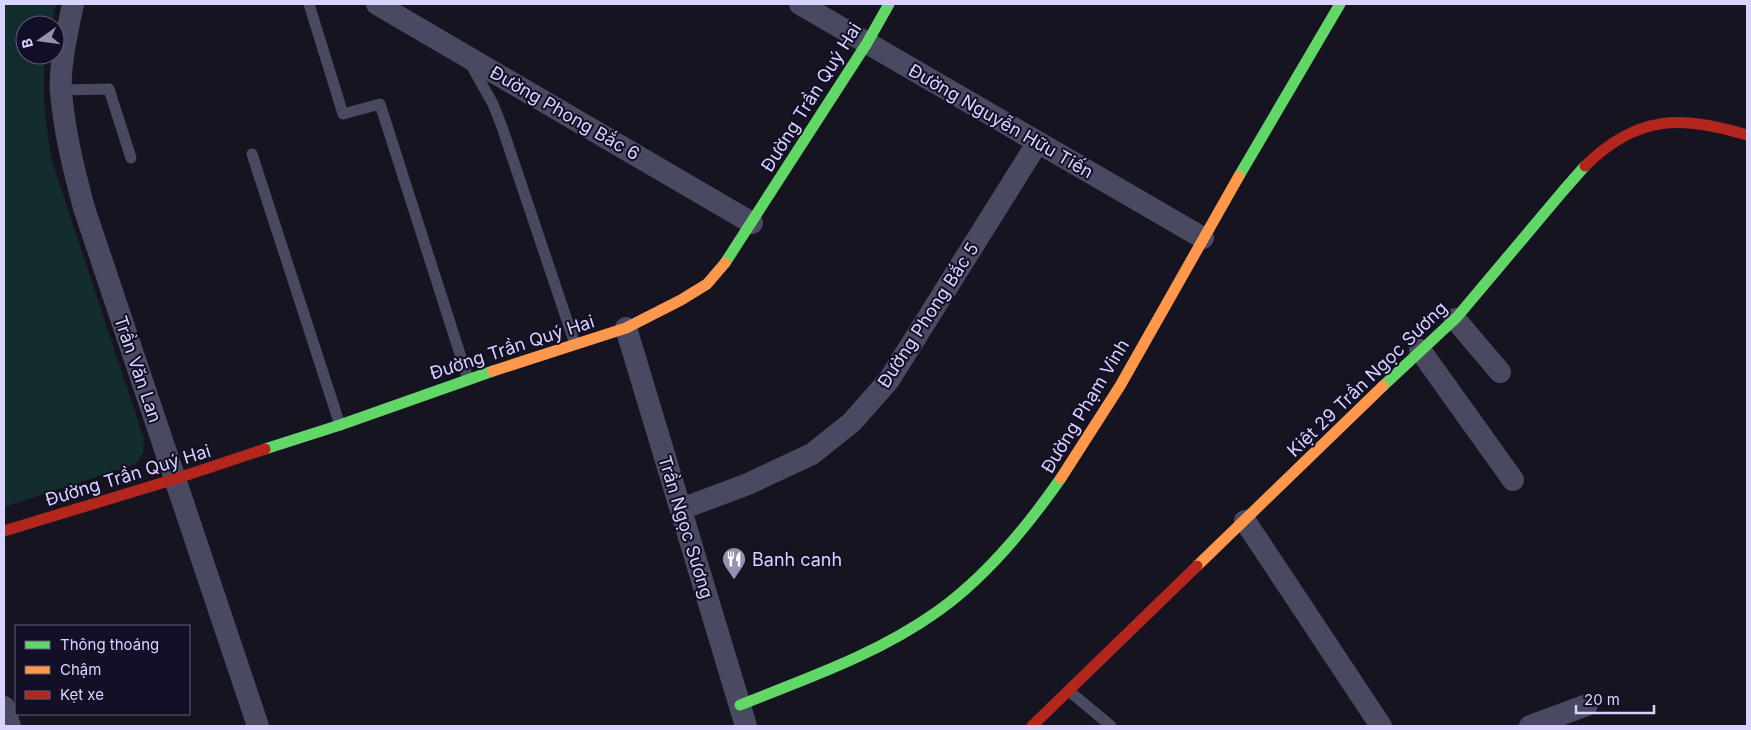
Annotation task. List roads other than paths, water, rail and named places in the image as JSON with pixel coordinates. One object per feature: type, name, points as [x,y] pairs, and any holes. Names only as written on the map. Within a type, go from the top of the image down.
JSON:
[{"type":"street","name":"Trần Văn Lan","points":[[74,4],[65,45],[61,90],[69,150],[84,208],[258,726]]},
{"type":"street","name":"Đường Phong Bắc 6","points":[[377,4],[752,223]]},
{"type":"street","name":"Đường Nguyễn Hữu Tiến","points":[[800,4],[1203,238]]},
{"type":"street","name":"Đường Trần Quý Hai","points":[[4,531],[175,479],[340,425],[468,379],[626,328],[681,300],[707,284],[729,259],[867,43],[889,4]]},
{"type":"street","name":"Đường Phạm Vinh","points":[[740,705],[832,669],[902,636],[940,610],[978,577],[1011,543],[1053,492],[1090,438],[1203,238],[1340,4]]},
{"type":"street","name":"Kiệt 29 Trần Ngọc Sương","points":[[1032,726],[1420,350],[1455,319],[1567,186],[1591,161],[1615,141],[1639,128],[1664,123],[1688,122],[1724,127],[1747,135]]},
{"type":"street","name":"Đường Phong Bắc 5","points":[[681,509],[748,484],[812,454],[852,422],[889,380],[1038,142]]},
{"type":"street","points":[[1455,319],[1500,372]]},
{"type":"street","name":"Trần Ngọc Sương","points":[[626,328],[746,726]]},
{"type":"street","points":[[1420,350],[1513,480]]},
{"type":"street","points":[[1245,521],[1381,726]]},
{"type":"street","points":[[1530,726],[1587,705]]},
{"type":"street","points":[[4,707],[10,726]]},
{"type":"lane","points":[[309,4],[343,114],[380,104],[468,379]]},
{"type":"lane","points":[[466,56],[493,104],[502,127],[575,344]]},
{"type":"lane","points":[[61,90],[109,89],[131,158]]},
{"type":"lane","points":[[252,154],[340,425]]},
{"type":"lane","points":[[1069,691],[1111,726]]},
{"type":"place","name":"Banh canh","points":[[734,580]]}]
